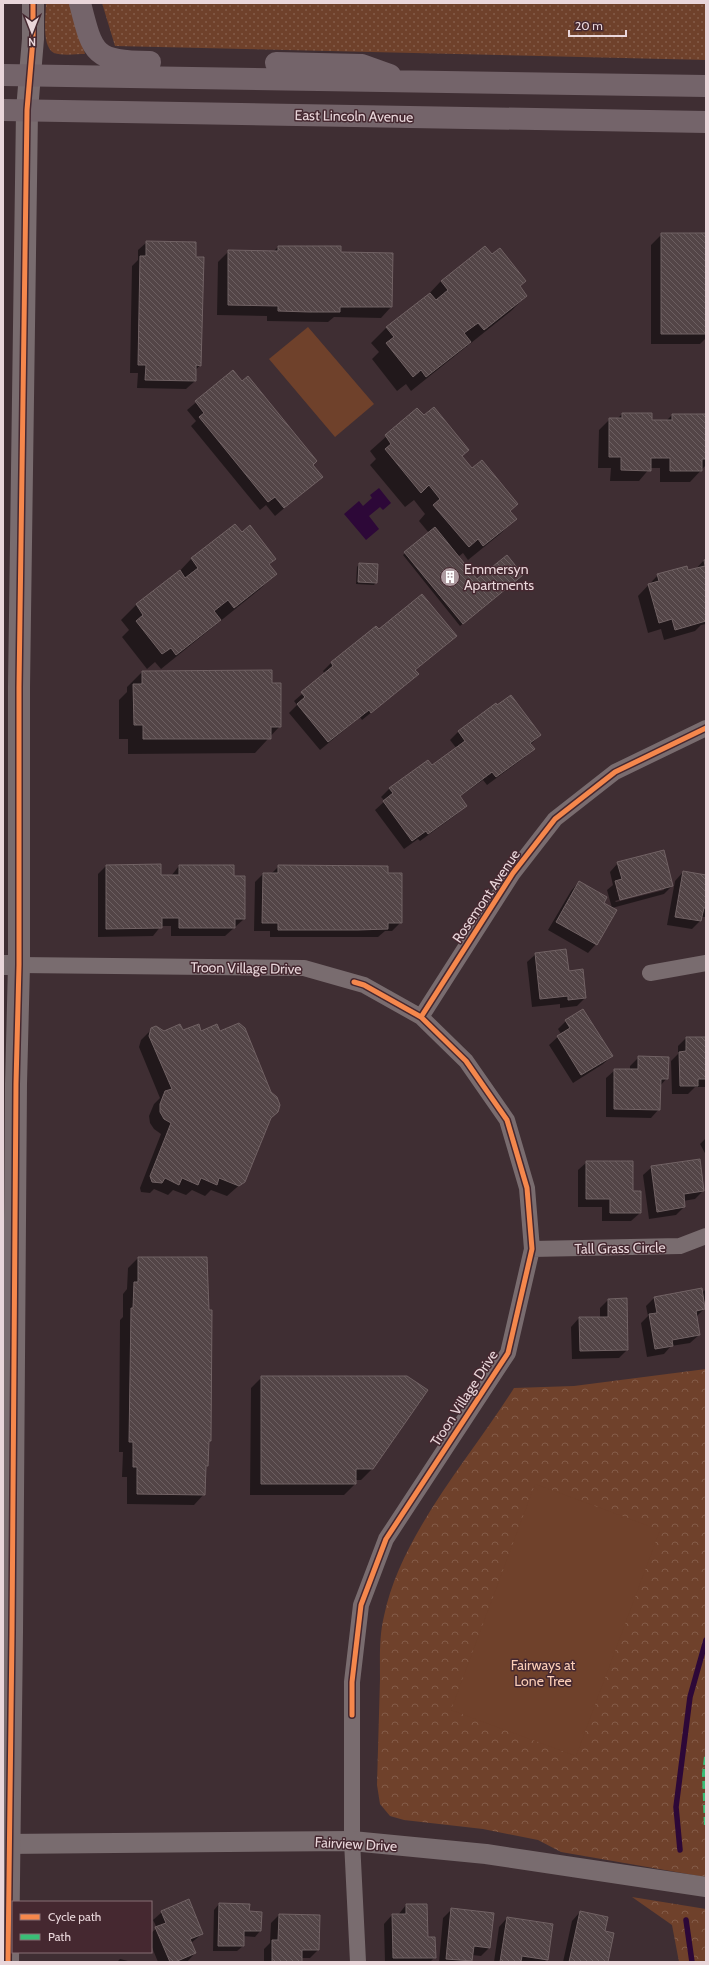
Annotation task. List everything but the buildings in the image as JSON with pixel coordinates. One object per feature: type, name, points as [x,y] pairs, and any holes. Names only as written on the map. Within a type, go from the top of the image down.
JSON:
[{"type":"main road","points":[[8,1962],[6,1844],[12,1632],[16,1084],[11,965],[19,687],[27,110],[33,3]]},
{"type":"main road","points":[[80,3],[90,40],[100,53],[115,60],[362,65],[406,81]]},
{"type":"main road","points":[[3,74],[706,86]]},
{"type":"main road","name":"East Lincoln Avenue","points":[[3,110],[706,122]]},
{"type":"street","name":"Rosemont Avenue","points":[[421,1017],[513,873],[555,819],[615,772],[706,728]]},
{"type":"street","points":[[650,973],[706,963]]},
{"type":"street","name":"Troon Village Drive","points":[[11,965],[304,968],[364,985],[421,1017],[466,1061],[507,1120],[527,1188],[532,1250],[508,1353],[386,1539],[361,1606],[352,1682],[352,1841],[358,1962]]},
{"type":"street","name":"Tall Grass Circle","points":[[532,1250],[680,1246],[706,1236]]},
{"type":"street","name":"Fairview Drive","points":[[6,1844],[352,1841],[486,1854],[706,1887]]},
{"type":"green space","points":[[46,3],[72,3],[85,54],[70,55],[54,53],[50,49],[47,44],[45,30]]},
{"type":"green space","points":[[102,3],[706,3],[706,60],[115,46]]},
{"type":"green space","points":[[308,327],[374,404],[335,437],[269,359]]},
{"type":"green space","name":"Fairways at Lone Tree","points":[[706,1369],[706,1883],[705,1877],[561,1852],[538,1840],[483,1829],[404,1820],[390,1816],[380,1804],[377,1785],[380,1656],[384,1616],[393,1586],[405,1556],[421,1526],[514,1388],[574,1386]]},
{"type":"green space","points":[[535,1484],[660,1530],[576,1756],[451,1710]]},
{"type":"green space","points":[[632,1897],[706,1909],[706,1962],[679,1962],[672,1925]]},
{"type":"shaded area","points":[[379,488],[391,503],[383,510],[380,507],[369,516],[379,529],[366,540],[344,514],[359,501],[363,506],[372,498],[370,495]]},
{"type":"waterway","points":[[680,1850],[676,1807],[690,1697],[706,1640]]},
{"type":"waterway","points":[[686,1920],[692,1962]]},
{"type":"marked path","points":[[706,1757],[704,1774],[706,1828]]},
{"type":"cycle path","points":[[8,1962],[16,1084],[19,965],[19,687],[27,110],[33,39],[33,3]]},
{"type":"cycle path","points":[[421,1017],[513,873],[555,819],[615,772],[706,728]]},
{"type":"cycle path","points":[[352,1715],[352,1682],[361,1605],[386,1539],[508,1353],[532,1249],[527,1188],[507,1120],[466,1061],[421,1017],[364,985],[354,982]]},
{"type":"place","name":"Emmersyn Apartments","points":[[450,577]]}]
